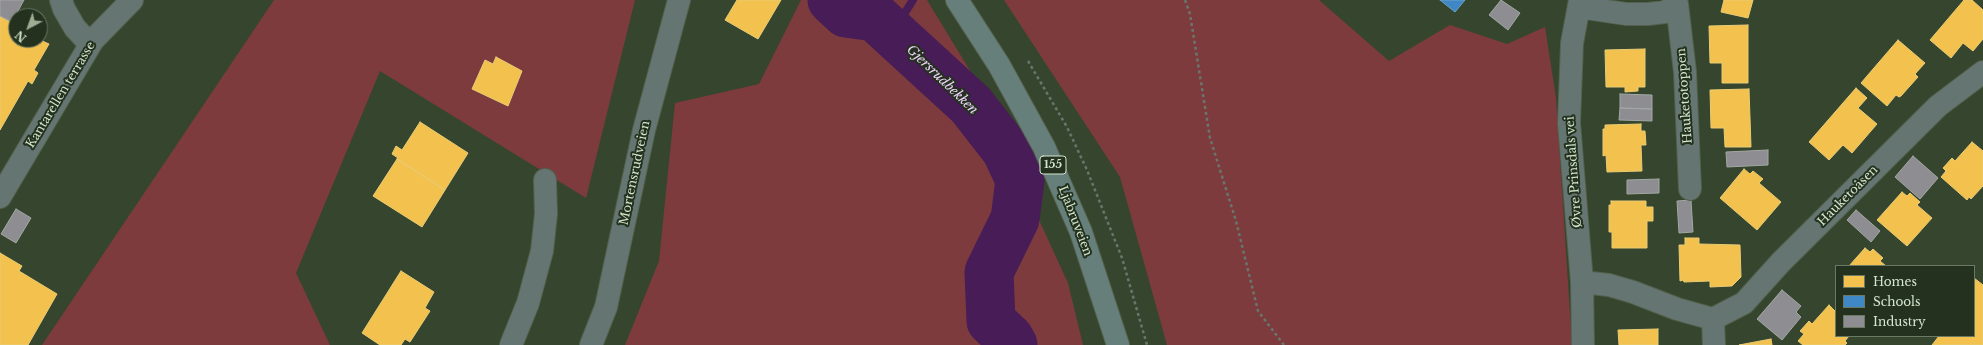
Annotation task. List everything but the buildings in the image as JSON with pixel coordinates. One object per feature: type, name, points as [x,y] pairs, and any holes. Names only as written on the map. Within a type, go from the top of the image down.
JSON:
[{"type":"main road","name":"Ljabruveien","points":[[957,0],[999,65],[1044,147],[1081,232],[1118,345]]},
{"type":"street","points":[[61,0],[64,9],[75,28],[90,44]]},
{"type":"street","name":"Kantarellen terrasse","points":[[0,197],[90,44],[108,23],[132,0]]},
{"type":"street","name":"Mortensrudveien","points":[[591,345],[609,294],[644,130],[679,0]]},
{"type":"street","name":"Hauketotoppen","points":[[1580,4],[1626,14],[1648,14],[1665,12],[1678,2]]},
{"type":"street","name":"Hauketotoppen","points":[[1678,2],[1685,72],[1690,189]]},
{"type":"street","name":"Øvre Prinsdals vei","points":[[1580,4],[1572,43],[1569,124],[1582,282],[1583,345]]},
{"type":"street","name":"Hauketoåsen","points":[[1713,319],[1744,304],[1781,262],[1938,106],[1983,72]]},
{"type":"street","points":[[511,345],[528,303],[542,252],[546,214],[545,180]]},
{"type":"street","points":[[1582,282],[1634,292],[1677,309],[1713,319],[1714,345]]},
{"type":"path","points":[[1185,0],[1190,14],[1210,138],[1236,221],[1258,310],[1284,345]]},
{"type":"shaded area","points":[[274,0],[635,0],[586,198],[380,71],[296,273],[330,345],[42,345]]},
{"type":"shaded area","points":[[801,0],[927,0],[972,74],[1068,283],[1083,345],[625,345],[659,261],[675,103],[759,84]]},
{"type":"shaded area","points":[[1004,0],[1319,0],[1389,61],[1450,25],[1507,44],[1545,27],[1556,98],[1572,345],[1167,345],[1120,177]]},
{"type":"waterway","name":"Gjersrudbekken","points":[[832,0],[846,13],[875,17],[971,105],[1006,150],[1020,180],[1015,219],[989,272],[991,321],[1009,338],[1013,345]]},
{"type":"waterway","points":[[892,33],[913,0]]}]
